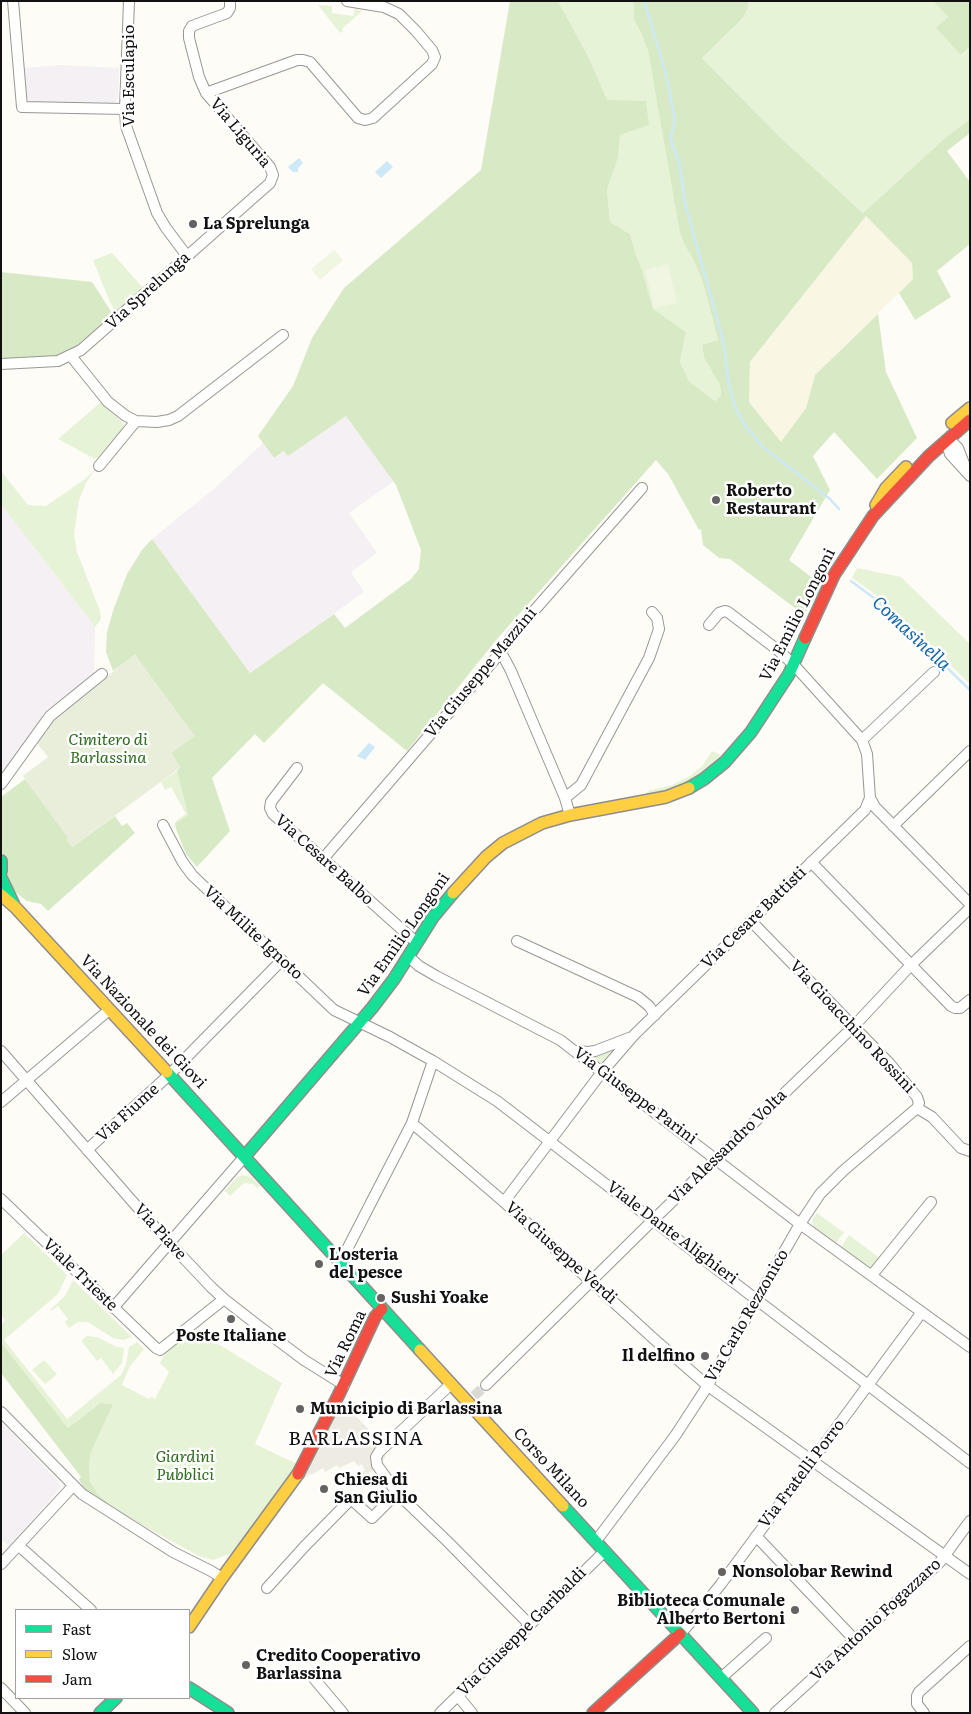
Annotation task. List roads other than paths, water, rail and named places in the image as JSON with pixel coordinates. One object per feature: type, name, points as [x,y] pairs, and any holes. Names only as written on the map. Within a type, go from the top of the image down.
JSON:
[{"type":"street","points":[[12,1],[22,108],[125,109]]},
{"type":"street","name":"Via Esculapio","points":[[129,1],[125,109],[128,134],[156,213],[187,256]]},
{"type":"street","name":"Via Liguria","points":[[230,1],[230,8],[227,13],[194,25],[189,31],[188,38],[206,93],[270,167],[273,175]]},
{"type":"street","points":[[206,93],[297,60],[303,60],[310,62],[358,118],[365,120],[373,118],[432,64],[435,58],[432,50],[399,14],[384,7],[347,1]]},
{"type":"street","name":"Via Sprelunga","points":[[1,364],[50,362],[71,356],[100,335],[267,186],[273,175]]},
{"type":"street","points":[[71,356],[108,402],[126,416],[136,421],[157,422],[170,420],[178,416],[283,335]]},
{"type":"street","name":"Via Emilio Longoni","points":[[873,516],[877,502],[892,480],[970,408]]},
{"type":"street","points":[[957,456],[961,435],[968,420]]},
{"type":"street","name":"Via Emilio Longoni","points":[[245,1156],[360,1024],[394,979],[446,900],[486,857],[503,843],[542,823],[570,815],[666,797],[693,786],[725,762],[744,741],[794,665],[834,575],[873,516],[929,456],[968,420]]},
{"type":"street","points":[[99,466],[136,421]]},
{"type":"street","name":"Via Emilio Longoni","points":[[892,480],[902,475],[941,440],[947,440]]},
{"type":"street","points":[[947,440],[956,445],[957,456],[969,475]]},
{"type":"street","points":[[929,456],[940,453],[957,456]]},
{"type":"street","name":"Via Giuseppe Mazzini","points":[[322,860],[642,488]]},
{"type":"street","points":[[565,798],[581,785],[649,658],[659,630],[657,618],[652,612]]},
{"type":"street","points":[[709,625],[719,613],[728,612],[779,651],[794,665],[862,740],[868,754],[871,801],[970,906]]},
{"type":"street","points":[[501,652],[511,670],[565,798],[570,815]]},
{"type":"street","points":[[862,740],[934,672]]},
{"type":"street","points":[[1,784],[50,716],[102,674]]},
{"type":"street","points":[[893,826],[970,751]]},
{"type":"street","name":"Via Cesare Balbo","points":[[297,768],[271,802],[271,812],[322,860],[417,943]]},
{"type":"street","name":"Via Cesare Battisti","points":[[504,1202],[602,1072],[634,1035],[865,810],[871,801]]},
{"type":"street","name":"Via Milite Ignoto","points":[[162,825],[192,875],[334,1010],[360,1024]]},
{"type":"street","points":[[1,860],[1,871]]},
{"type":"street","points":[[811,862],[953,1007],[960,1008],[970,1000]]},
{"type":"street","name":"Via Nazionale dei Giovi","points":[[1,878],[17,909]]},
{"type":"street","name":"Via Nazionale dei Giovi","points":[[1,895],[17,909],[169,1076],[245,1156]]},
{"type":"street","name":"Via Alessandro Volta","points":[[486,1385],[854,1026],[970,906]]},
{"type":"street","name":"Via Gioacchino Rossini","points":[[751,921],[890,1064],[917,1097],[919,1103],[917,1108],[932,1117],[960,1148],[969,1152]]},
{"type":"street","points":[[517,941],[638,997],[650,1006],[655,1015]]},
{"type":"street","name":"Via Giuseppe Parini","points":[[409,957],[426,970],[553,1035],[800,1224],[970,1347]]},
{"type":"street","name":"Via Fiume","points":[[87,1150],[169,1076],[282,960]]},
{"type":"street","points":[[1,1102],[109,1010]]},
{"type":"street","name":"Viale Dante Alighieri","points":[[360,1024],[390,1037],[433,1061],[497,1101],[970,1463]]},
{"type":"street","name":"Via Cesare Battisti","points":[[574,1050],[595,1051],[634,1035]]},
{"type":"street","name":"Via Piave","points":[[1,1051],[169,1243],[224,1299],[342,1390]]},
{"type":"street","points":[[340,1263],[412,1123],[433,1061]]},
{"type":"street","name":"Via Carlo Rezzonico","points":[[596,1541],[675,1436],[708,1386],[800,1224],[827,1186],[917,1108]]},
{"type":"street","name":"Via Giuseppe Verdi","points":[[412,1123],[504,1202],[708,1386],[970,1574]]},
{"type":"street","points":[[113,1308],[245,1156]]},
{"type":"street","name":"Corso Milano","points":[[245,1156],[451,1384],[471,1399],[596,1541],[753,1713]]},
{"type":"street","name":"Viale Trieste","points":[[1,1199],[153,1346],[160,1350],[224,1299]]},
{"type":"street","points":[[872,1275],[931,1202]]},
{"type":"street","name":"Via Roma","points":[[190,1626],[222,1578],[297,1475],[342,1390],[375,1317],[382,1309]]},
{"type":"street","name":"Via Fratelli Porro","points":[[680,1634],[702,1609],[922,1312]]},
{"type":"street","points":[[451,1384],[379,1452],[376,1461],[378,1467],[397,1493],[530,1625]]},
{"type":"street","points":[[1,1412],[73,1486],[94,1503],[155,1542],[222,1578]]},
{"type":"street","points":[[1,1564],[73,1486]]},
{"type":"street","points":[[267,1588],[351,1499],[372,1518],[397,1493]]},
{"type":"street","name":"Via Antonio Fogazzaro","points":[[775,1713],[945,1556],[970,1522]]},
{"type":"street","points":[[756,1536],[854,1639]]},
{"type":"street","points":[[19,1546],[90,1609]]},
{"type":"street","name":"Via Giuseppe Garibaldi","points":[[440,1713],[605,1551]]},
{"type":"street","points":[[594,1713],[680,1634]]},
{"type":"street","points":[[721,1678],[766,1638]]},
{"type":"street","points":[[924,1713],[917,1704],[919,1692],[970,1646]]},
{"type":"street","points":[[311,1675],[343,1713]]},
{"type":"street","points":[[1,1688],[25,1713]]},
{"type":"street","points":[[190,1689],[228,1713]]},
{"type":"street","points":[[458,1696],[472,1713]]},
{"type":"street","points":[[100,1713],[115,1699]]},
{"type":"water","points":[[299,158],[303,163],[298,168],[298,172],[293,172],[288,167]]},
{"type":"water","points":[[387,161],[393,167],[381,178],[375,172]]},
{"type":"water","points":[[369,743],[375,747],[365,760],[357,756]]},
{"type":"waterway","points":[[644,1],[666,74],[675,120],[671,136],[672,144],[679,162],[685,203],[721,333],[729,386],[736,409],[744,424],[763,447],[830,499],[839,509]]},
{"type":"waterway","name":"Comasinella","points":[[851,581],[878,601],[970,690]]},
{"type":"tunnel","points":[[474,1396],[486,1385]]},
{"type":"place","name":"La Sprelunga","points":[[193,224]]},
{"type":"place","name":"Roberto Restaurant","points":[[716,500]]},
{"type":"place","name":"L'osteria del pesce","points":[[319,1264]]},
{"type":"place","name":"Sushi Yoake","points":[[381,1298]]},
{"type":"place","name":"Poste Italiane","points":[[231,1319]]},
{"type":"place","name":"Il delfino","points":[[705,1356]]},
{"type":"place","name":"Municipio di Barlassina","points":[[300,1409]]},
{"type":"place","name":"Chiesa di San Giulio","points":[[324,1489]]},
{"type":"place","name":"Nonsolobar Rewind","points":[[722,1572]]},
{"type":"place","name":"Biblioteca Comunale Alberto Bertoni","points":[[795,1610]]},
{"type":"place","name":"Credito Cooperativo Barlassina","points":[[246,1665]]},
{"type":"district","name":"BARLASSINA","points":[[356,1439]]},
{"type":"park label","name":"Cimitero di Barlassina","points":[[108,749]]},
{"type":"park label","name":"Giardini Pubblici","points":[[185,1466]]}]
